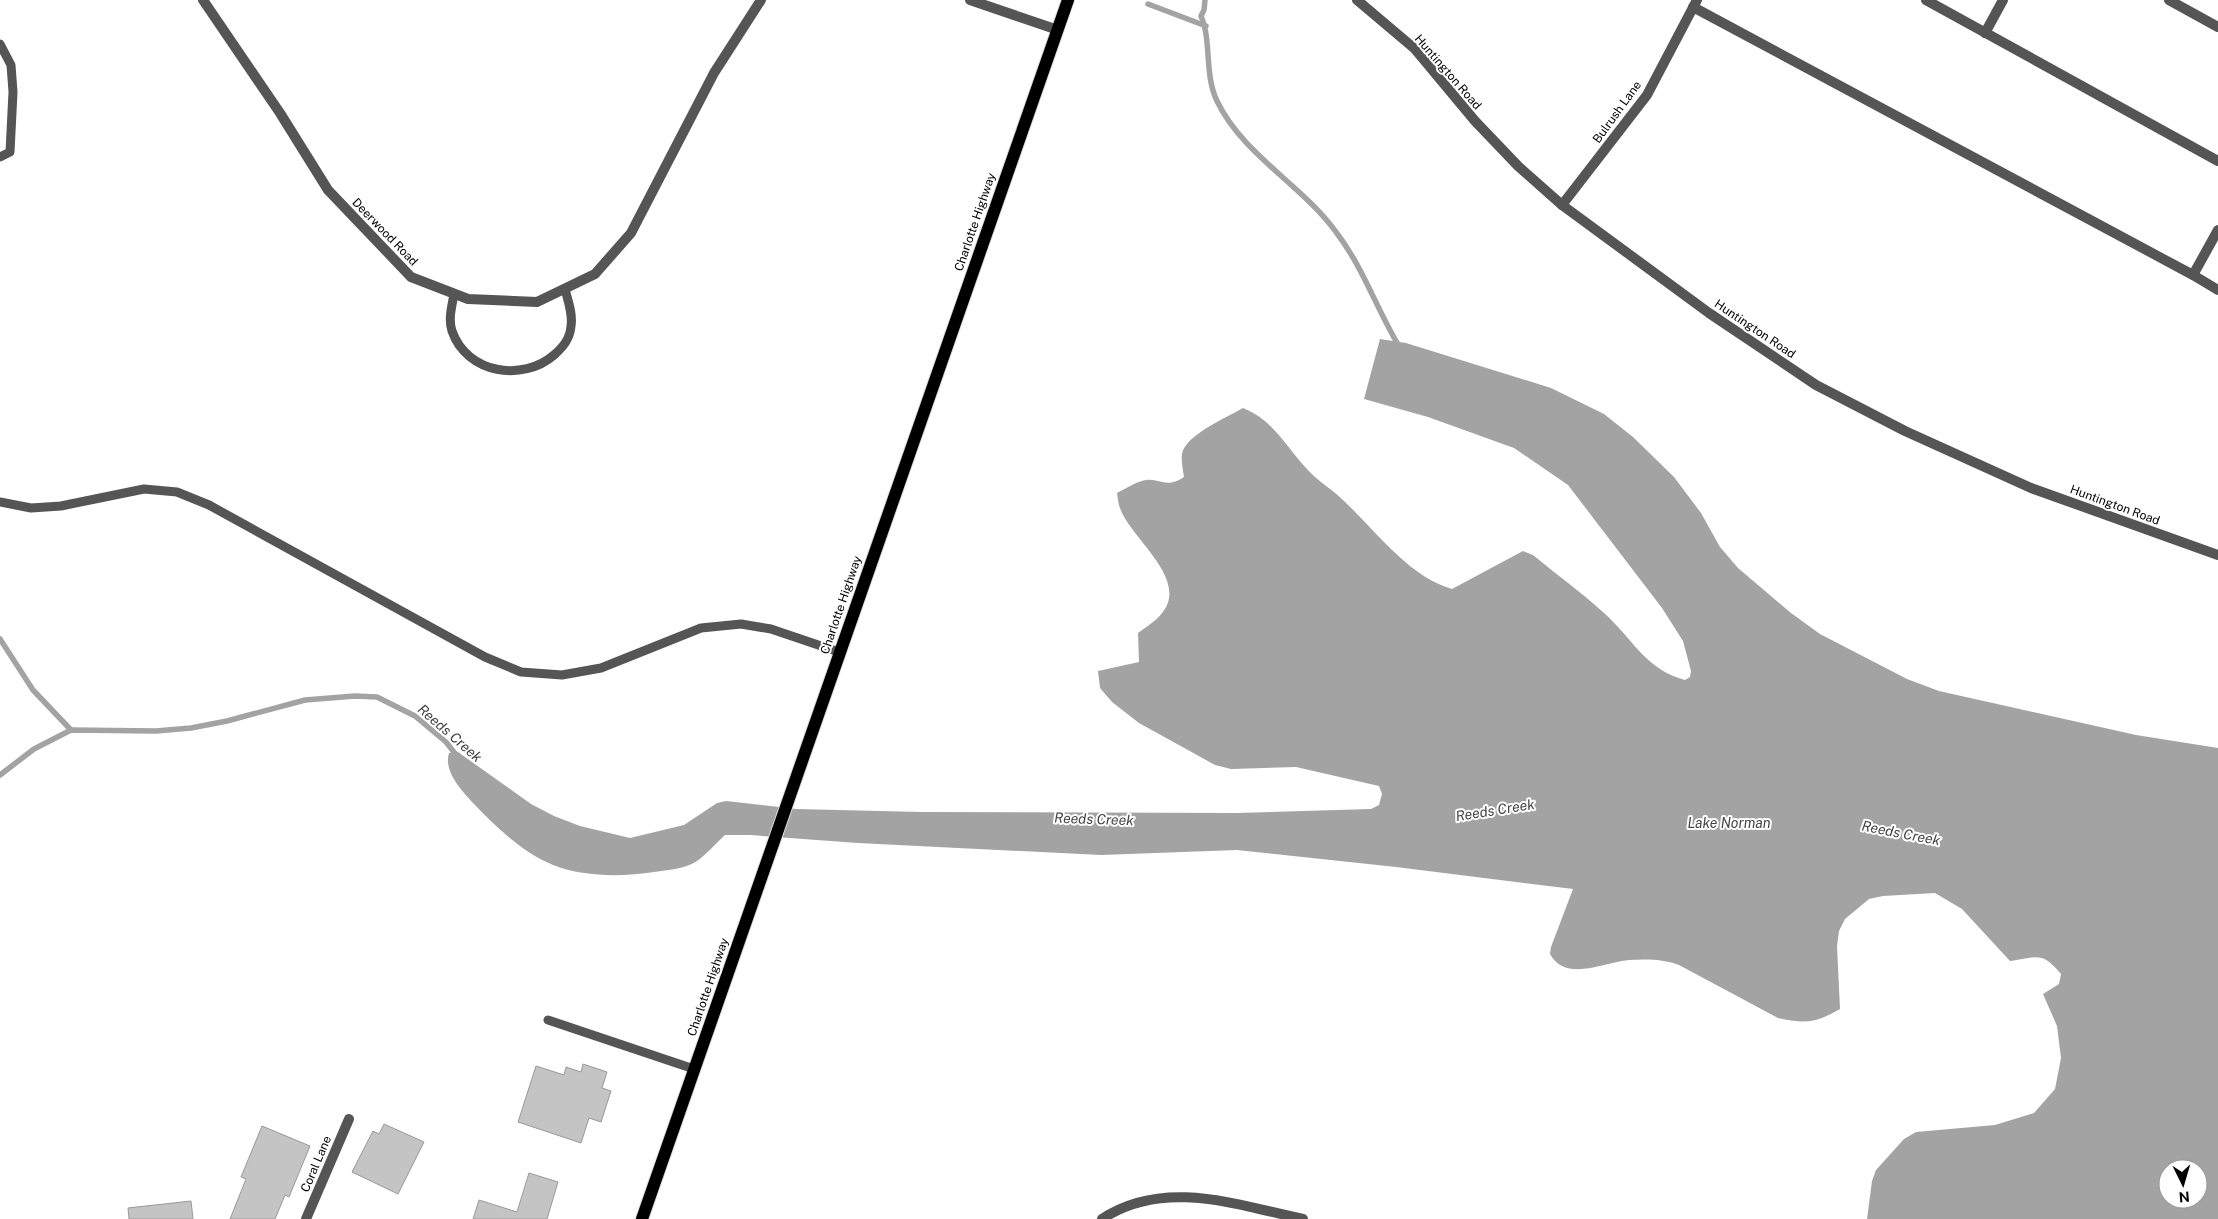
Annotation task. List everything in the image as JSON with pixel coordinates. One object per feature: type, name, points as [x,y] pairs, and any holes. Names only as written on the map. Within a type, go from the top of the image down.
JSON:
[{"type":"main road","name":"Charlotte Highway","points":[[642,1219],[1068,0]]},
{"type":"street","name":"Deerwood Road","points":[[203,0],[280,113],[328,190],[411,277],[468,299],[537,302],[595,274],[631,233],[714,73],[762,0]]},
{"type":"street","points":[[970,0],[1058,30]]},
{"type":"street","name":"Huntington Road","points":[[1358,0],[1415,49],[1475,121],[1518,166],[1562,205],[1709,313],[1816,385],[1905,432],[2031,488],[2218,555]]},
{"type":"street","points":[[1926,0],[2218,161]]},
{"type":"street","points":[[1985,33],[2003,0]]},
{"type":"street","points":[[2169,0],[2218,26]]},
{"type":"street","points":[[1695,3],[2218,290]]},
{"type":"street","name":"Bulrush Lane","points":[[1562,205],[1647,95],[1695,3]]},
{"type":"street","points":[[2193,275],[2218,230]]},
{"type":"street","name":"Coral Lane","points":[[306,1219],[349,1119]]},
{"type":"street","points":[[1102,1219],[1143,1200],[1169,1196],[1205,1198],[1303,1219]]},
{"type":"lane","points":[[0,44],[11,65],[13,92],[10,152],[0,157]]},
{"type":"lane","points":[[454,294],[450,316],[452,330],[462,348],[485,366],[502,371],[512,371],[533,369],[547,362],[562,348],[569,336],[572,325],[565,289]]},
{"type":"lane","points":[[0,502],[32,508],[61,506],[144,489],[177,492],[209,504],[485,657],[521,672],[562,675],[601,668],[701,628],[741,624],[771,629],[839,652]]},
{"type":"lane","points":[[548,1020],[694,1069]]},
{"type":"water","name":"Lake Norman","points":[[1380,339],[1406,343],[1551,388],[1604,414],[1633,437],[1674,477],[1701,513],[1720,547],[1738,568],[1791,613],[1820,634],[1907,679],[1939,691],[2136,735],[2218,748],[2218,1219],[1867,1219],[1872,1181],[1876,1170],[1904,1139],[1916,1132],[1995,1125],[2034,1113],[2055,1089],[2061,1058],[2057,1026],[2043,994],[2059,984],[2061,974],[2049,962],[2039,957],[2010,961],[1962,909],[1935,893],[1883,896],[1869,899],[1845,919],[1839,931],[1837,946],[1840,1009],[1817,1020],[1796,1021],[1778,1018],[1673,963],[1655,960],[1629,960],[1586,969],[1575,969],[1557,963],[1550,954],[1551,947],[1573,889],[1237,850],[1101,855],[858,843],[750,835],[725,835],[697,861],[682,867],[629,875],[590,874],[553,865],[521,847],[475,805],[451,774],[448,760],[449,753],[458,752],[531,804],[554,816],[580,826],[630,838],[684,825],[717,803],[726,801],[796,809],[921,812],[1237,813],[1371,809],[1379,805],[1382,794],[1379,786],[1296,767],[1231,769],[1215,765],[1139,723],[1112,702],[1100,688],[1098,671],[1139,662],[1138,633],[1160,616],[1169,600],[1169,586],[1164,573],[1126,520],[1119,506],[1117,493],[1142,481],[1151,480],[1168,483],[1184,477],[1182,454],[1185,447],[1199,433],[1243,408],[1263,419],[1271,426],[1310,472],[1339,496],[1393,551],[1421,574],[1436,583],[1452,589],[1523,551],[1533,555],[1595,605],[1640,652],[1660,669],[1685,680],[1690,677],[1691,671],[1683,641],[1662,608],[1568,485],[1514,448],[1428,417],[1364,399]]},
{"type":"building","points":[[583,1064],[607,1072],[602,1088],[611,1091],[601,1122],[589,1118],[581,1143],[518,1122],[536,1066],[564,1075],[566,1067],[581,1072]]},
{"type":"building","points":[[384,1124],[424,1142],[398,1194],[352,1172],[373,1131],[379,1134]]},
{"type":"building","points":[[262,1126],[310,1146],[289,1197],[285,1195],[275,1219],[230,1219],[246,1179],[241,1177]]},
{"type":"building","points":[[529,1173],[558,1182],[547,1219],[473,1219],[479,1200],[517,1212]]},
{"type":"building","points":[[191,1201],[193,1219],[129,1219],[128,1208]]},
{"type":"waterway","points":[[1205,0],[1201,16],[1206,36],[1213,91],[1217,101],[1228,120],[1242,138],[1322,215],[1346,245],[1400,348]]},
{"type":"waterway","points":[[1148,4],[1206,26]]},
{"type":"waterway","points":[[0,639],[33,690],[71,730]]},
{"type":"waterway","name":"Reeds Creek","points":[[0,775],[34,749],[71,730],[156,731],[191,728],[227,721],[305,700],[355,696],[377,697],[415,716],[446,742],[457,756]]}]
